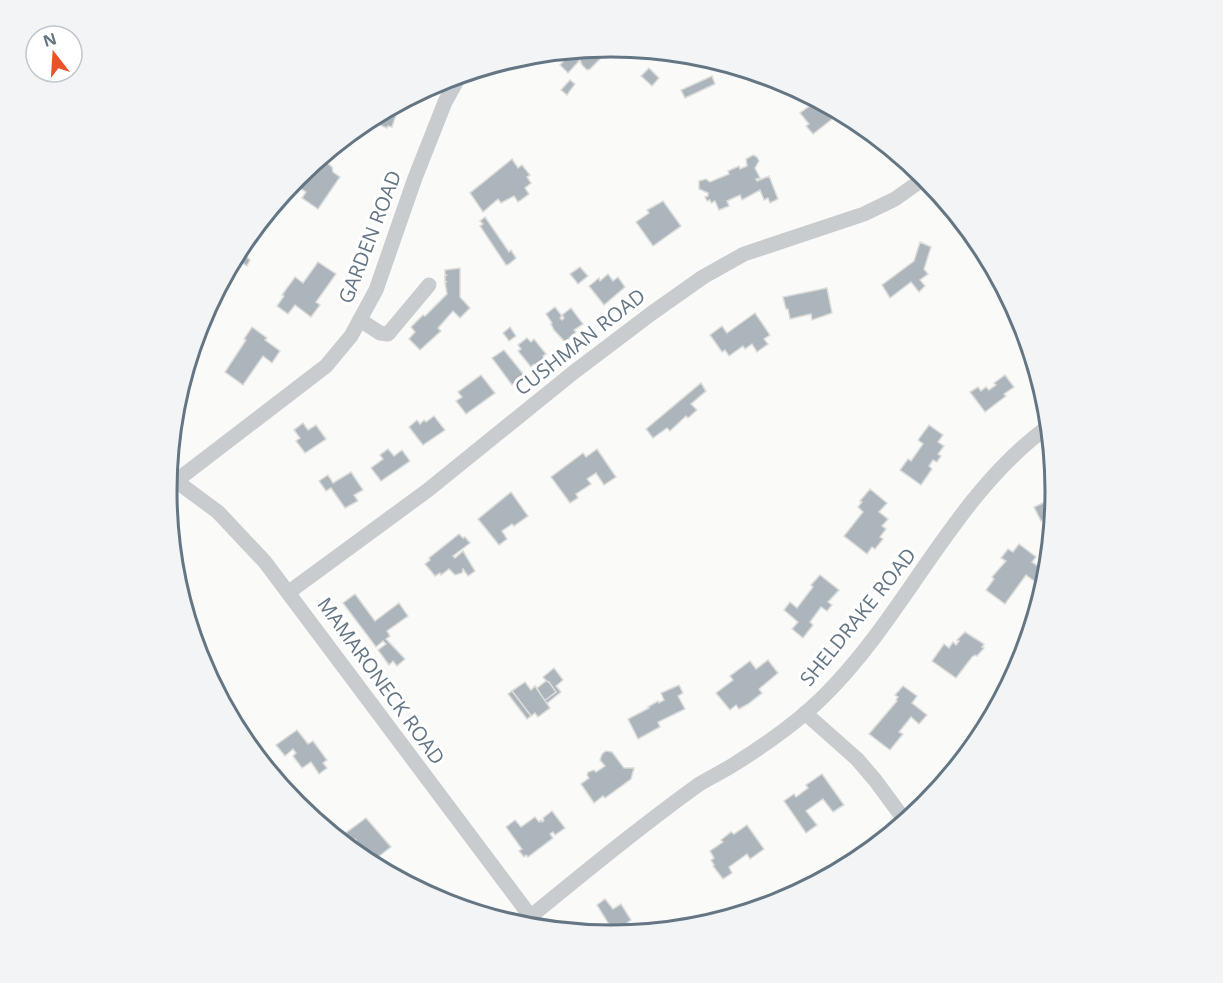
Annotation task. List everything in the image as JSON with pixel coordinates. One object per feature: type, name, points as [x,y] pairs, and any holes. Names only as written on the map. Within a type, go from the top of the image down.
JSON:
[{"type":"street","name":"GARDEN ROAD","points":[[178,475],[326,366],[346,344],[376,290],[431,137],[453,87]]},
{"type":"street","name":"CUSHMAN ROAD","points":[[289,592],[428,490],[574,372],[703,277],[744,254],[864,214],[895,199],[918,183]]},
{"type":"street","points":[[360,321],[380,333],[388,334],[429,285]]},
{"type":"street","name":"SHELDRAKE ROAD","points":[[530,916],[665,809],[701,783],[761,746],[824,696],[862,652],[981,492],[1042,432]]},
{"type":"street","name":"MAMARONECK ROAD","points":[[177,483],[218,512],[289,592],[532,919]]},
{"type":"street","points":[[805,713],[856,759],[901,815]]},
{"type":"building","points":[[600,59],[587,70],[580,60],[568,73],[560,65],[565,60]]},
{"type":"building","points":[[649,68],[659,78],[652,86],[641,76]]},
{"type":"building","points":[[712,76],[715,84],[685,98],[681,90]]},
{"type":"building","points":[[570,80],[575,84],[567,95],[561,90]]},
{"type":"building","points":[[810,105],[834,118],[813,134],[806,126],[809,124],[800,113]]},
{"type":"building","points":[[396,115],[392,127],[387,128],[379,125]]},
{"type":"building","points":[[753,155],[759,161],[755,168],[760,178],[756,179],[757,181],[769,176],[778,199],[770,203],[768,198],[764,200],[760,190],[742,200],[740,195],[727,201],[729,206],[719,210],[715,201],[711,203],[710,200],[707,201],[705,197],[708,193],[699,189],[699,181],[706,179],[710,182],[729,174],[728,171],[739,166],[740,169],[747,166],[746,159]]},
{"type":"building","points":[[512,159],[518,168],[522,165],[530,175],[527,177],[531,183],[525,188],[529,194],[518,202],[514,196],[501,203],[498,199],[483,212],[470,193]]},
{"type":"building","points":[[327,163],[332,167],[333,172],[340,177],[318,209],[302,198],[306,192],[300,188]]},
{"type":"building","points":[[663,201],[681,226],[653,246],[636,222],[649,213],[647,210]]},
{"type":"building","points":[[485,217],[509,252],[511,250],[516,258],[509,264],[506,265],[480,226],[483,224],[480,221]]},
{"type":"building","points":[[920,242],[931,247],[924,269],[928,274],[920,280],[925,286],[919,292],[911,282],[890,298],[882,285],[914,261]]},
{"type":"building","points":[[246,256],[250,260],[247,266],[242,263]]},
{"type":"building","points":[[318,262],[336,274],[316,302],[320,305],[311,317],[295,305],[288,314],[277,306],[295,277],[303,283]]},
{"type":"building","points":[[580,267],[588,276],[578,284],[570,274]]},
{"type":"building","points":[[460,268],[460,297],[470,308],[460,318],[453,311],[438,328],[441,331],[420,350],[409,339],[415,332],[411,327],[447,294],[445,270]]},
{"type":"building","points":[[608,274],[613,281],[618,277],[625,287],[604,305],[589,286]]},
{"type":"building","points":[[827,288],[832,313],[812,320],[811,314],[790,319],[783,297]]},
{"type":"building","points":[[555,307],[562,316],[560,318],[562,320],[564,318],[562,315],[571,308],[583,324],[574,330],[576,332],[565,342],[554,330],[546,314]]},
{"type":"building","points":[[755,313],[770,335],[764,339],[768,344],[757,352],[752,344],[745,349],[743,346],[729,356],[725,350],[722,352],[710,335],[722,326],[727,333]]},
{"type":"building","points":[[252,327],[280,351],[272,363],[263,356],[243,385],[225,372]]},
{"type":"building","points":[[510,327],[516,336],[509,341],[503,333]]},
{"type":"building","points":[[527,338],[531,342],[534,339],[546,354],[543,356],[546,359],[537,367],[534,364],[531,367],[518,351],[521,349],[518,345]]},
{"type":"building","points":[[504,350],[524,375],[512,385],[492,358]]},
{"type":"building","points":[[481,375],[495,393],[466,414],[456,401],[462,397],[458,392]]},
{"type":"building","points":[[1005,375],[1014,387],[985,412],[970,392],[978,387],[981,391],[986,387],[989,390]]},
{"type":"building","points":[[701,383],[706,391],[691,404],[697,410],[688,418],[686,416],[670,431],[667,428],[653,438],[646,429]]},
{"type":"building","points":[[434,416],[445,430],[423,445],[409,427],[417,420],[420,424]]},
{"type":"building","points":[[303,423],[308,430],[316,425],[326,439],[305,453],[296,441],[300,438],[294,430]]},
{"type":"building","points":[[929,425],[943,435],[938,442],[944,446],[938,454],[941,456],[937,462],[933,460],[929,466],[932,469],[921,485],[900,470],[908,459],[911,461],[923,444],[918,440]]},
{"type":"building","points":[[388,449],[394,456],[402,450],[410,461],[381,481],[371,468],[383,459],[380,455]]},
{"type":"building","points":[[597,449],[616,477],[604,485],[596,473],[587,479],[591,484],[576,494],[578,498],[570,503],[551,477],[583,453],[586,457]]},
{"type":"building","points":[[351,472],[363,490],[354,495],[358,501],[345,508],[331,488],[326,491],[319,481],[328,475],[333,483]]},
{"type":"building","points":[[870,489],[887,503],[879,512],[888,519],[882,526],[886,529],[880,537],[883,539],[875,549],[872,547],[867,554],[844,536],[863,512],[858,507]]},
{"type":"building","points":[[511,492],[528,516],[502,531],[507,539],[499,545],[478,519]]},
{"type":"building","points":[[1046,502],[1045,519],[1041,521],[1034,507]]},
{"type":"building","points":[[459,534],[470,543],[453,556],[455,558],[463,551],[475,571],[468,576],[463,569],[462,573],[455,575],[449,569],[435,576],[425,564],[430,560],[429,558]]},
{"type":"building","points":[[1019,544],[1036,557],[1032,562],[1039,567],[1038,575],[1034,581],[1026,575],[1005,604],[986,590],[994,579],[992,577],[1006,561],[1001,558],[1008,549],[1013,552]]},
{"type":"building","points":[[820,575],[839,590],[828,602],[832,605],[827,611],[821,607],[810,622],[813,625],[803,638],[792,629],[798,622],[784,610],[790,602],[797,608]]},
{"type":"building","points":[[355,594],[375,621],[399,603],[408,616],[387,631],[390,636],[386,639],[405,659],[397,666],[393,661],[389,665],[378,650],[386,644],[383,641],[376,647],[343,603]]},
{"type":"building","points":[[965,632],[984,644],[982,647],[984,648],[977,656],[972,657],[956,678],[932,661],[944,644],[949,648],[953,642],[956,645],[959,641],[957,640]]},
{"type":"building","points":[[768,660],[778,673],[759,689],[762,693],[748,704],[739,709],[736,705],[730,710],[716,693],[733,680],[730,676],[750,661],[756,669]]},
{"type":"building","points":[[554,668],[563,680],[556,686],[561,692],[546,704],[544,701],[556,692],[543,677]]},
{"type":"building","points":[[546,681],[556,692],[544,701],[537,688]]},
{"type":"building","points":[[525,682],[531,690],[535,686],[550,708],[538,717],[535,713],[531,716],[512,691]]},
{"type":"building","points":[[679,685],[683,693],[678,696],[685,709],[658,722],[660,727],[638,739],[628,719],[658,701],[659,703],[664,700],[661,693]]},
{"type":"building","points":[[903,686],[917,696],[912,703],[927,715],[919,724],[911,717],[899,732],[903,734],[890,750],[869,734],[897,701],[898,697],[895,695]]},
{"type":"building","points":[[512,691],[531,716],[527,719],[508,694]]},
{"type":"building","points":[[297,730],[308,744],[313,741],[327,760],[323,763],[327,768],[319,774],[311,762],[302,768],[293,756],[296,753],[293,749],[285,756],[276,745]]},
{"type":"building","points":[[606,751],[612,752],[624,768],[634,768],[631,779],[594,803],[581,784],[589,778],[588,772],[594,770],[596,772],[605,766],[600,760]]},
{"type":"building","points":[[822,774],[844,805],[833,812],[823,799],[806,811],[817,825],[806,833],[784,801],[794,794],[796,797],[808,788],[806,785]]},
{"type":"building","points":[[552,811],[565,828],[555,835],[553,832],[550,834],[553,838],[528,857],[526,855],[524,857],[519,851],[522,849],[506,827],[515,820],[521,827],[535,817],[542,822],[543,818]]},
{"type":"building","points":[[366,818],[391,847],[377,858],[359,845],[355,839],[353,840],[344,834]]},
{"type":"building","points":[[747,825],[764,849],[750,859],[747,854],[729,867],[732,873],[723,879],[713,866],[711,860],[714,858],[710,851],[723,842],[721,840],[731,832],[734,834]]},
{"type":"building","points":[[605,899],[613,909],[621,904],[631,920],[627,925],[610,926],[597,905]]}]
